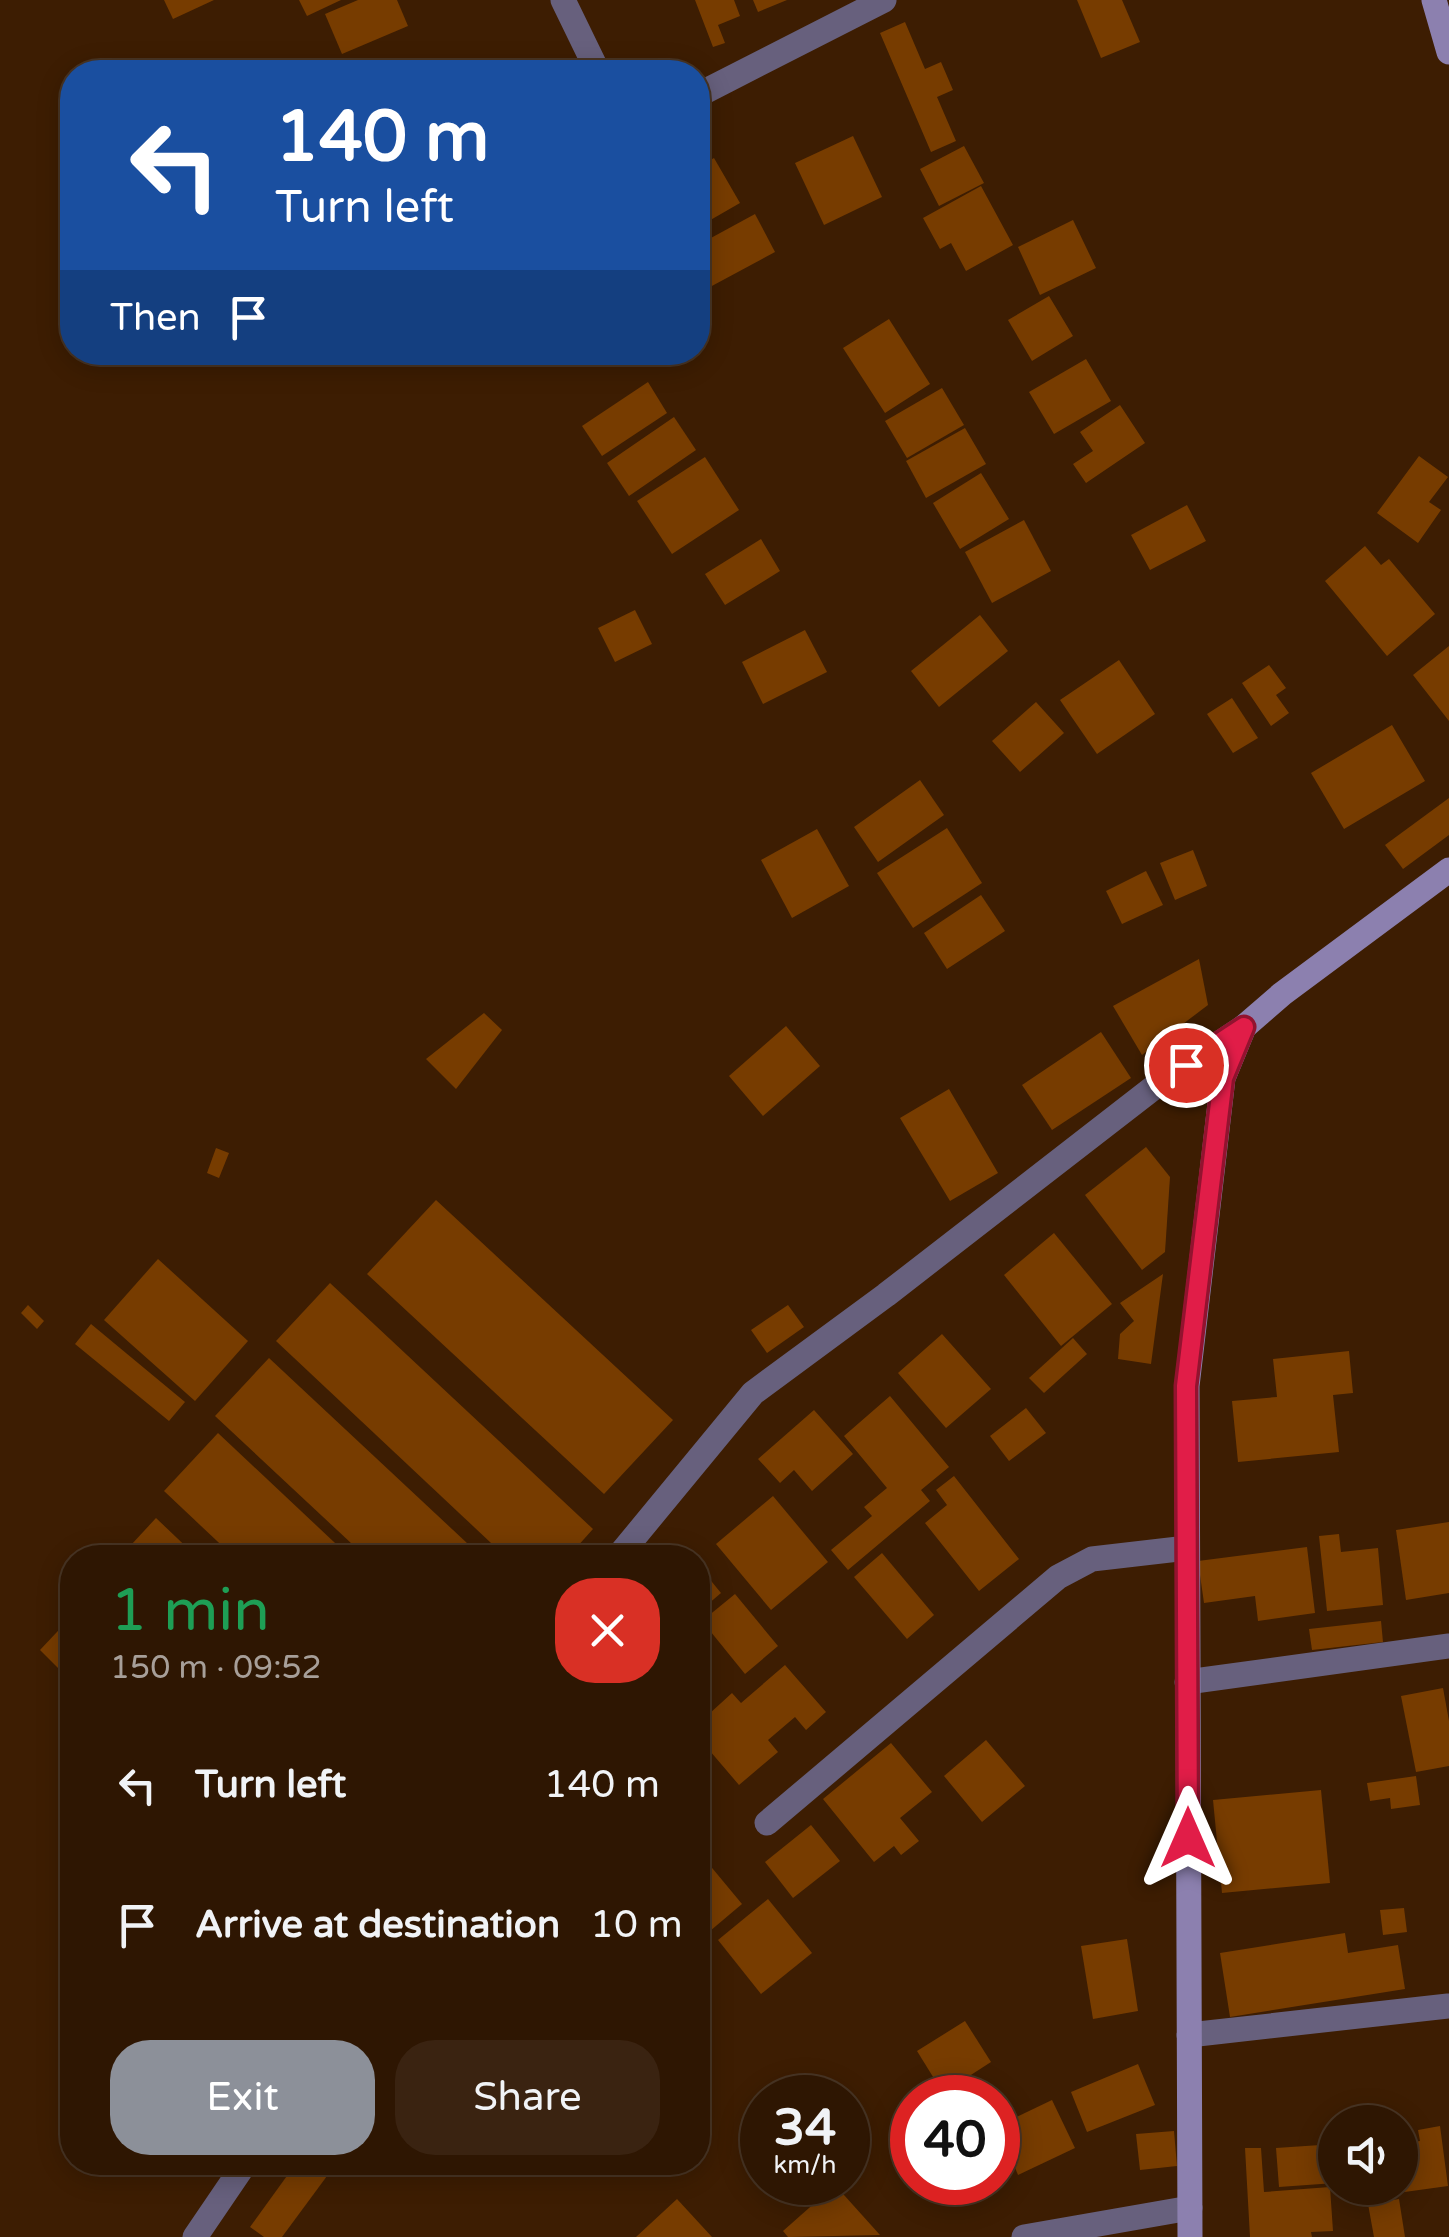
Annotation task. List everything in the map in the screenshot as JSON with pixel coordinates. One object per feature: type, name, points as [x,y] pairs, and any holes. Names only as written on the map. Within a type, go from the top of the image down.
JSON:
[{"type":"street","points":[[563,0],[592,60]]},
{"type":"street","points":[[710,90],[884,0]]},
{"type":"street","points":[[1434,0],[1449,52]]},
{"type":"street","points":[[629,1545],[753,1393],[1157,1084],[1244,1027],[1282,994],[1449,870]]},
{"type":"street","points":[[1190,2237],[1186,1386],[1223,1078],[1244,1027]]},
{"type":"street","points":[[766,1823],[1058,1577],[1092,1559],[1187,1548]]},
{"type":"street","points":[[1187,1682],[1449,1646]]},
{"type":"street","points":[[1189,2034],[1448,2006]]},
{"type":"street","points":[[195,2237],[237,2175]]},
{"type":"street","points":[[1024,2237],[1190,2208]]},
{"type":"building","points":[[164,0],[214,0],[173,19]]},
{"type":"building","points":[[299,0],[341,0],[307,16]]},
{"type":"building","points":[[358,0],[397,0],[408,26],[342,54],[325,14]]},
{"type":"building","points":[[695,0],[734,0],[740,16],[718,25],[725,43],[713,47]]},
{"type":"building","points":[[753,0],[787,0],[758,12]]},
{"type":"building","points":[[1077,0],[1122,0],[1140,42],[1101,58]]},
{"type":"building","points":[[905,22],[925,69],[941,62],[953,90],[937,97],[956,141],[931,152],[880,33]]},
{"type":"building","points":[[853,136],[882,197],[824,225],[795,163]]},
{"type":"building","points":[[964,146],[984,183],[939,206],[920,169]]},
{"type":"building","points":[[714,158],[740,203],[710,220],[710,160]]},
{"type":"building","points":[[981,186],[1013,245],[966,271],[951,243],[940,249],[923,218]]},
{"type":"building","points":[[755,214],[775,252],[710,287],[710,238]]},
{"type":"building","points":[[1073,220],[1096,268],[1040,295],[1018,247]]},
{"type":"building","points":[[1049,296],[1073,336],[1032,361],[1008,320]]},
{"type":"building","points":[[889,319],[930,384],[885,413],[843,348]]},
{"type":"building","points":[[1086,359],[1111,401],[1054,434],[1029,392]]},
{"type":"building","points":[[648,382],[667,413],[602,456],[582,426]]},
{"type":"building","points":[[942,388],[964,425],[907,458],[885,421]]},
{"type":"building","points":[[1120,405],[1145,443],[1086,483],[1073,464],[1093,451],[1080,432]]},
{"type":"building","points":[[674,417],[696,450],[629,496],[607,463]]},
{"type":"building","points":[[965,428],[986,464],[926,498],[906,461]]},
{"type":"building","points":[[1419,456],[1448,477],[1429,502],[1441,510],[1418,543],[1377,513]]},
{"type":"building","points":[[705,457],[739,510],[672,554],[637,501]]},
{"type":"building","points":[[981,473],[1009,519],[960,549],[933,503]]},
{"type":"building","points":[[1187,505],[1206,541],[1150,570],[1131,535]]},
{"type":"building","points":[[1024,520],[1051,571],[992,603],[965,552]]},
{"type":"building","points":[[761,539],[780,571],[725,605],[705,574]]},
{"type":"building","points":[[1365,546],[1381,565],[1389,559],[1435,614],[1387,656],[1325,581]]},
{"type":"building","points":[[635,610],[652,644],[615,662],[598,628]]},
{"type":"building","points":[[980,615],[1008,651],[939,707],[911,671]]},
{"type":"building","points":[[805,630],[827,672],[763,704],[742,662]]},
{"type":"building","points":[[1449,646],[1449,721],[1413,675]]},
{"type":"building","points":[[1119,660],[1155,714],[1097,754],[1060,700]]},
{"type":"building","points":[[1269,665],[1286,688],[1276,695],[1289,713],[1271,726],[1242,683]]},
{"type":"building","points":[[1232,698],[1258,738],[1233,753],[1207,714]]},
{"type":"building","points":[[1036,702],[1064,733],[1020,772],[992,741]]},
{"type":"building","points":[[1392,725],[1425,781],[1344,829],[1311,773]]},
{"type":"building","points":[[920,780],[944,815],[878,862],[854,827]]},
{"type":"building","points":[[1449,798],[1449,835],[1403,869],[1385,845]]},
{"type":"building","points":[[947,828],[982,883],[913,928],[877,873]]},
{"type":"building","points":[[817,829],[849,886],[792,918],[761,860]]},
{"type":"building","points":[[1193,850],[1207,886],[1175,900],[1160,863]]},
{"type":"building","points":[[1146,871],[1163,905],[1122,924],[1106,891]]},
{"type":"building","points":[[981,895],[1005,931],[947,969],[924,933]]},
{"type":"building","points":[[1199,959],[1208,1005],[1142,1055],[1113,1006]]},
{"type":"building","points":[[484,1013],[502,1030],[456,1089],[426,1059]]},
{"type":"building","points":[[786,1026],[820,1066],[763,1116],[729,1076]]},
{"type":"building","points":[[1101,1032],[1131,1078],[1052,1130],[1022,1085]]},
{"type":"building","points":[[949,1089],[998,1173],[950,1201],[900,1118]]},
{"type":"building","points":[[1146,1147],[1170,1177],[1165,1252],[1142,1270],[1085,1195]]},
{"type":"building","points":[[216,1148],[229,1153],[219,1178],[207,1173]]},
{"type":"building","points":[[436,1200],[673,1420],[604,1494],[367,1274]]},
{"type":"building","points":[[1054,1233],[1112,1304],[1061,1346],[1004,1275]]},
{"type":"building","points":[[158,1259],[248,1341],[195,1401],[104,1320]]},
{"type":"building","points":[[1163,1274],[1151,1364],[1118,1359],[1120,1334],[1134,1321],[1120,1303]]},
{"type":"building","points":[[330,1283],[593,1529],[579,1545],[493,1545],[276,1341]]},
{"type":"building","points":[[28,1305],[44,1321],[37,1329],[21,1313]]},
{"type":"building","points":[[788,1305],[804,1327],[767,1353],[751,1330]]},
{"type":"building","points":[[91,1324],[185,1402],[169,1421],[75,1344]]},
{"type":"building","points":[[942,1334],[991,1389],[946,1428],[898,1373]]},
{"type":"building","points":[[1073,1338],[1087,1354],[1044,1393],[1029,1378]]},
{"type":"building","points":[[1349,1351],[1353,1393],[1333,1395],[1339,1452],[1238,1462],[1232,1401],[1277,1397],[1273,1359]]},
{"type":"building","points":[[269,1358],[469,1545],[353,1545],[215,1416]]},
{"type":"building","points":[[890,1396],[949,1467],[921,1490],[930,1501],[848,1570],[831,1550],[872,1516],[864,1507],[887,1488],[844,1436]]},
{"type":"building","points":[[1026,1408],[1046,1433],[1009,1461],[990,1436]]},
{"type":"building","points":[[814,1410],[853,1454],[812,1491],[794,1470],[780,1483],[758,1459]]},
{"type":"building","points":[[218,1433],[337,1545],[221,1545],[164,1491]]},
{"type":"building","points":[[954,1476],[1019,1559],[979,1591],[925,1523],[947,1505],[936,1490]]},
{"type":"building","points":[[773,1496],[828,1562],[771,1610],[716,1544]]},
{"type":"building","points":[[156,1518],[184,1545],[131,1545]]},
{"type":"building","points":[[1449,1522],[1449,1593],[1406,1600],[1396,1530]]},
{"type":"building","points":[[1339,1534],[1341,1552],[1378,1548],[1383,1605],[1327,1611],[1319,1536]]},
{"type":"building","points":[[1307,1547],[1315,1613],[1258,1621],[1255,1596],[1204,1603],[1198,1561]]},
{"type":"building","points":[[882,1553],[934,1615],[907,1639],[854,1577]]},
{"type":"building","points":[[710,1580],[721,1593],[710,1602]]},
{"type":"building","points":[[735,1594],[778,1646],[745,1674],[710,1631],[710,1614]]},
{"type":"building","points":[[1381,1621],[1383,1642],[1312,1650],[1309,1629]]},
{"type":"building","points":[[60,1629],[60,1670],[40,1650]]},
{"type":"building","points":[[785,1665],[826,1712],[806,1730],[795,1717],[768,1740],[778,1752],[739,1785],[710,1751],[710,1713],[732,1693],[741,1703]]},
{"type":"building","points":[[1443,1688],[1449,1721],[1449,1766],[1416,1772],[1401,1696]]},
{"type":"building","points":[[986,1740],[1025,1786],[982,1822],[944,1776]]},
{"type":"building","points":[[891,1743],[932,1792],[900,1818],[919,1841],[901,1855],[894,1846],[874,1862],[823,1799]]},
{"type":"building","points":[[1416,1776],[1420,1805],[1391,1809],[1390,1798],[1370,1801],[1367,1783]]},
{"type":"building","points":[[1321,1790],[1330,1883],[1222,1893],[1213,1800]]},
{"type":"building","points":[[811,1825],[840,1861],[793,1898],[765,1862]]},
{"type":"building","points":[[710,1865],[742,1904],[710,1931]]},
{"type":"building","points":[[768,1899],[812,1953],[761,1994],[718,1940]]},
{"type":"building","points":[[1404,1908],[1407,1932],[1383,1935],[1380,1910]]},
{"type":"building","points":[[1345,1933],[1348,1953],[1398,1945],[1405,1989],[1230,2017],[1220,1953]]},
{"type":"building","points":[[1127,1939],[1138,2011],[1093,2019],[1081,1946]]},
{"type":"building","points":[[965,2021],[991,2062],[971,2075],[932,2075],[917,2051]]},
{"type":"building","points":[[1138,2064],[1155,2105],[1087,2132],[1071,2092]]},
{"type":"building","points":[[1052,2100],[1075,2148],[1020,2174],[1020,2115]]},
{"type":"building","points":[[1440,2126],[1448,2186],[1418,2190],[1418,2130]]},
{"type":"building","points":[[1174,2131],[1177,2166],[1140,2170],[1136,2134]]},
{"type":"building","points":[[1318,2145],[1318,2184],[1279,2187],[1276,2148]]},
{"type":"building","points":[[1245,2148],[1261,2148],[1264,2192],[1318,2188],[1318,2205],[1331,2205],[1333,2231],[1311,2232],[1312,2237],[1250,2237]]},
{"type":"building","points":[[288,2175],[327,2176],[282,2237],[264,2237],[250,2227]]},
{"type":"building","points":[[677,2199],[712,2237],[636,2237]]},
{"type":"building","points":[[812,2205],[853,2205],[880,2235],[788,2237],[783,2231]]},
{"type":"building","points":[[1368,2205],[1400,2205],[1405,2237],[1374,2237]]},
{"type":"route","points":[[1186,1065],[1244,1027],[1223,1078],[1186,1386],[1188,1838]]}]
